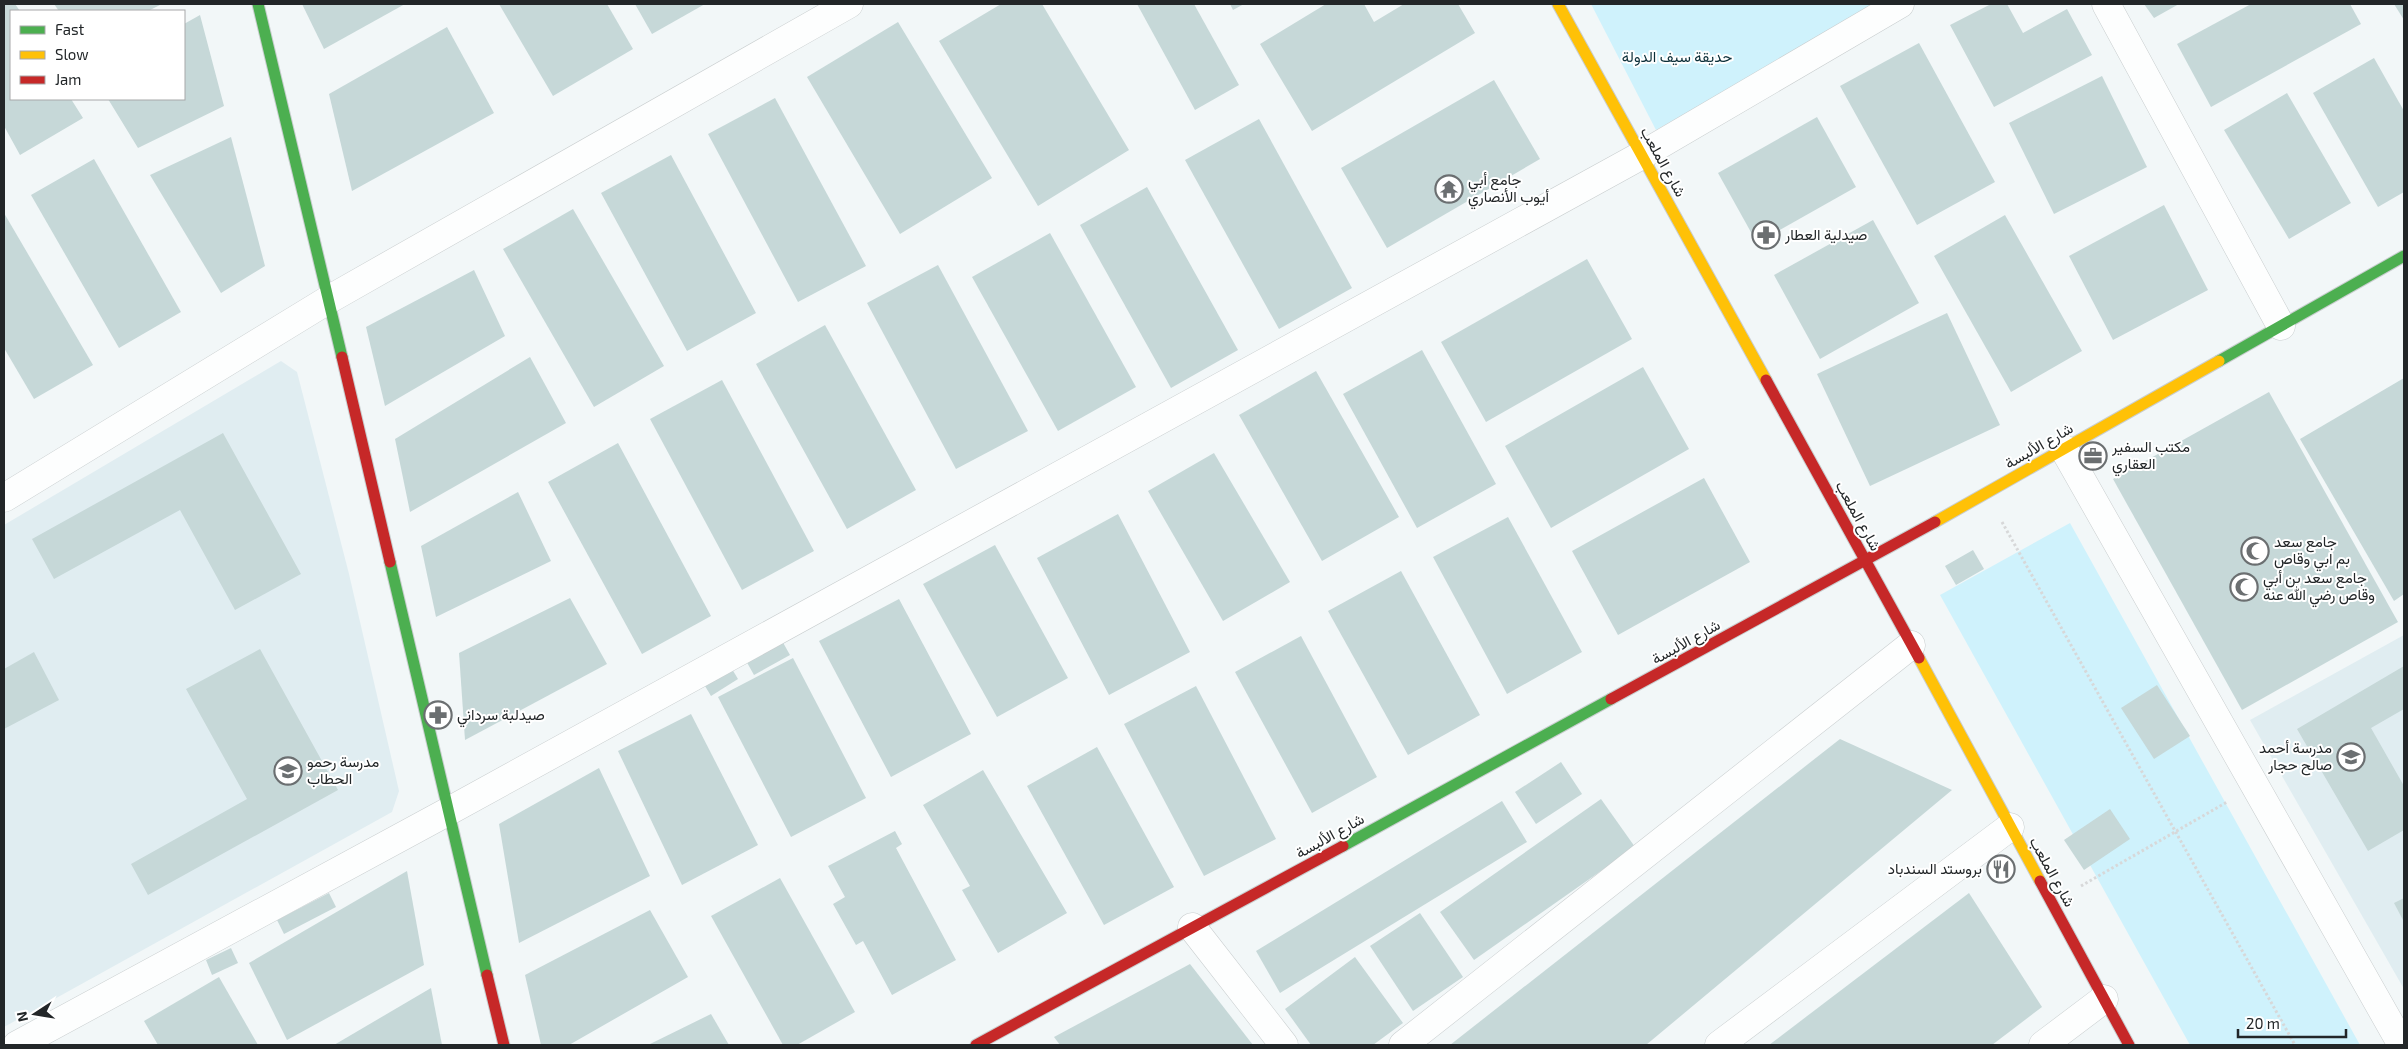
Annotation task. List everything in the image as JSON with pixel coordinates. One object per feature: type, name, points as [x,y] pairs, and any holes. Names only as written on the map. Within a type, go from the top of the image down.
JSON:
[{"type":"main road","points":[[258,4],[504,1045]]},
{"type":"main road","name":"شارع الملعب","points":[[1558,4],[1866,561],[2129,1045]]},
{"type":"main road","name":"شارع الألبسة","points":[[976,1045],[1866,561],[2404,256]]},
{"type":"street","points":[[4,498],[328,300],[849,4]]},
{"type":"street","points":[[17,1045],[449,811],[1642,155],[1900,4]]},
{"type":"street","points":[[2106,4],[2281,326]]},
{"type":"street","points":[[2064,449],[2402,1045]]},
{"type":"street","points":[[1402,1045],[1911,644]]},
{"type":"street","points":[[1719,1045],[2010,827]]},
{"type":"street","points":[[1192,928],[1284,1045]]},
{"type":"street","points":[[2043,1045],[2104,999]]},
{"type":"path","points":[[1986,494],[2295,1045]]},
{"type":"path","points":[[2052,903],[2255,786]]},
{"type":"shaded area","points":[[281,361],[297,372],[349,574],[399,791],[392,812],[4,1027],[4,525]]},
{"type":"shaded area","points":[[2404,635],[2404,989],[2250,720]]},
{"type":"green space","name":"حديقة سيف الدولة","points":[[1591,4],[1879,4],[1656,130]]},
{"type":"green space","points":[[2070,523],[2360,1045],[2190,1045],[1940,595]]},
{"type":"building","points":[[4,4],[15,4],[19,10],[10,10],[10,100],[72,100],[83,118],[20,155],[4,126]]},
{"type":"building","points":[[54,4],[162,4],[150,10],[58,10]]},
{"type":"building","points":[[302,4],[405,4],[324,49]]},
{"type":"building","points":[[499,4],[607,4],[633,49],[553,96]]},
{"type":"building","points":[[635,4],[705,4],[652,34]]},
{"type":"building","points":[[1001,4],[1042,4],[1129,150],[1038,206],[939,41]]},
{"type":"building","points":[[1137,4],[1194,4],[1239,85],[1195,110]]},
{"type":"building","points":[[1230,4],[1244,4],[1233,10]]},
{"type":"building","points":[[1326,4],[1364,4],[1374,22],[1404,4],[1458,4],[1475,33],[1312,131],[1260,44]]},
{"type":"building","points":[[1991,4],[2007,4],[2023,33],[2067,9],[2092,55],[1994,107],[1950,25]]},
{"type":"building","points":[[2144,4],[2179,4],[2154,18]]},
{"type":"building","points":[[2251,4],[2350,4],[2361,24],[2211,107],[2177,44]]},
{"type":"building","points":[[2394,4],[2404,4],[2404,20]]},
{"type":"building","points":[[200,15],[224,106],[138,148],[109,100],[185,100],[185,23]]},
{"type":"building","points":[[898,22],[992,178],[900,234],[807,77]]},
{"type":"building","points":[[447,27],[494,113],[352,191],[329,94]]},
{"type":"building","points":[[1919,43],[1995,182],[1917,225],[1840,86]]},
{"type":"building","points":[[2374,58],[2404,111],[2404,192],[2378,207],[2313,93]]},
{"type":"building","points":[[2102,76],[2147,167],[2054,214],[2009,123]]},
{"type":"building","points":[[1494,80],[1540,159],[1387,248],[1341,168]]},
{"type":"building","points":[[2287,93],[2351,203],[2289,239],[2224,130]]},
{"type":"building","points":[[775,98],[866,266],[798,302],[708,134]]},
{"type":"building","points":[[1817,117],[1856,187],[1757,243],[1718,173]]},
{"type":"building","points":[[1259,119],[1352,288],[1279,329],[1185,160]]},
{"type":"building","points":[[231,137],[265,266],[221,293],[150,175]]},
{"type":"building","points":[[671,155],[756,313],[687,351],[601,193]]},
{"type":"building","points":[[94,159],[181,312],[119,348],[31,195]]},
{"type":"building","points":[[1147,187],[1238,350],[1171,388],[1080,225]]},
{"type":"building","points":[[2164,205],[2208,290],[2113,340],[2069,256]]},
{"type":"building","points":[[573,209],[664,366],[594,407],[503,249]]},
{"type":"building","points":[[4,213],[93,365],[34,399],[4,348]]},
{"type":"building","points":[[2005,215],[2082,351],[2011,392],[1934,256]]},
{"type":"building","points":[[1873,220],[1919,303],[1820,359],[1774,275]]},
{"type":"building","points":[[1050,233],[1136,387],[1058,431],[972,277]]},
{"type":"building","points":[[1587,259],[1632,339],[1486,422],[1441,342]]},
{"type":"building","points":[[938,265],[1028,431],[956,469],[867,303]]},
{"type":"building","points":[[474,270],[505,336],[385,406],[366,327]]},
{"type":"building","points":[[1947,313],[2000,425],[1870,486],[1817,374]]},
{"type":"building","points":[[825,325],[916,490],[847,529],[756,364]]},
{"type":"building","points":[[1422,350],[1496,484],[1417,528],[1343,394]]},
{"type":"building","points":[[530,357],[566,423],[410,512],[395,439]]},
{"type":"building","points":[[1643,367],[1689,449],[1551,528],[1505,446]]},
{"type":"building","points":[[1316,371],[1399,517],[1322,561],[1239,415]]},
{"type":"building","points":[[2404,378],[2404,594],[2394,601],[2300,439]]},
{"type":"building","points":[[722,380],[814,551],[742,590],[650,419]]},
{"type":"building","name":"جامع سعد بم ابي وقاص","points":[[2269,392],[2398,622],[2242,710],[2113,479]]},
{"type":"building","points":[[223,433],[301,574],[235,610],[180,510],[54,579],[32,539]]},
{"type":"building","points":[[618,443],[711,616],[642,654],[548,482]]},
{"type":"building","points":[[1214,453],[1290,582],[1223,621],[1148,491]]},
{"type":"building","points":[[1704,478],[1750,562],[1618,635],[1572,551]]},
{"type":"building","points":[[518,492],[551,561],[436,617],[421,546]]},
{"type":"building","points":[[1118,514],[1190,652],[1109,695],[1037,558]]},
{"type":"building","points":[[1508,517],[1582,652],[1507,694],[1433,557]]},
{"type":"building","points":[[995,545],[1068,678],[997,717],[923,584]]},
{"type":"building","points":[[1973,550],[1984,569],[1956,585],[1945,566]]},
{"type":"building","points":[[1401,571],[1480,715],[1408,755],[1328,611]]},
{"type":"building","points":[[570,598],[607,664],[465,740],[459,653]]},
{"type":"building","points":[[899,599],[971,734],[891,777],[819,641]]},
{"type":"building","points":[[1301,636],[1377,777],[1312,813],[1235,672]]},
{"type":"building","points":[[781,639],[790,655],[754,675],[745,659]]},
{"type":"building","points":[[260,649],[338,790],[148,895],[131,864],[247,799],[186,689]]},
{"type":"building","points":[[34,652],[59,700],[4,729],[4,669]]},
{"type":"building","points":[[793,658],[866,798],[791,837],[718,697]]},
{"type":"building","points":[[729,664],[738,679],[711,696],[702,681]]},
{"type":"building","name":"مدرسة أحمد صالح حجار","points":[[2404,666],[2404,709],[2371,728],[2404,786],[2404,830],[2368,851],[2297,729]]},
{"type":"building","points":[[2157,685],[2190,736],[2154,759],[2121,708]]},
{"type":"building","points":[[1196,686],[1276,839],[1204,876],[1124,724]]},
{"type":"building","points":[[691,714],[758,845],[682,885],[618,751]]},
{"type":"building","points":[[1840,739],[1952,790],[1646,1045],[1450,1045]]},
{"type":"building","points":[[1097,747],[1174,887],[1104,925],[1027,786]]},
{"type":"building","points":[[1561,762],[1582,794],[1536,824],[1515,792]]},
{"type":"building","points":[[599,768],[650,876],[519,943],[499,824]]},
{"type":"building","points":[[983,770],[1067,913],[998,953],[962,890],[970,886],[923,805]]},
{"type":"building","points":[[1601,799],[1635,847],[1474,960],[1440,912]]},
{"type":"building","points":[[1502,801],[1527,842],[1280,993],[1256,951]]},
{"type":"building","points":[[2110,809],[2130,839],[2084,870],[2064,840]]},
{"type":"building","points":[[895,831],[902,844],[896,848],[956,960],[892,995],[863,941],[856,945],[833,904],[845,897],[828,866]]},
{"type":"building","points":[[407,871],[424,965],[287,1040],[249,963]]},
{"type":"building","points":[[780,878],[855,1012],[797,1045],[783,1045],[711,916]]},
{"type":"building","points":[[329,893],[336,907],[284,934],[277,920]]},
{"type":"building","points":[[1969,893],[2042,1007],[1992,1045],[1769,1045]]},
{"type":"building","points":[[2404,898],[2404,922],[2394,903]]},
{"type":"building","points":[[650,910],[688,977],[569,1045],[541,1045],[525,975]]},
{"type":"building","points":[[1420,913],[1463,977],[1413,1011],[1370,946]]},
{"type":"building","points":[[231,948],[238,963],[212,975],[206,960]]},
{"type":"building","points":[[1355,957],[1403,1023],[1373,1045],[1311,1045],[1285,1009]]},
{"type":"building","points":[[1190,964],[1253,1045],[1060,1045],[1054,1037]]},
{"type":"building","points":[[219,977],[258,1045],[158,1045],[144,1021]]},
{"type":"building","points":[[431,988],[442,1045],[334,1045]]},
{"type":"building","points":[[711,1014],[729,1045],[648,1045]]},
{"type":"traffic: fast","points":[[258,4],[342,357]]},
{"type":"traffic: fast","points":[[2219,361],[2404,256]]},
{"type":"traffic: fast","points":[[390,562],[487,975]]},
{"type":"traffic: fast","points":[[1343,846],[1611,699]]},
{"type":"traffic: slow","points":[[1558,4],[1766,380]]},
{"type":"traffic: slow","points":[[1935,522],[2219,361]]},
{"type":"traffic: slow","points":[[1919,658],[2040,881]]},
{"type":"traffic: jam","points":[[342,357],[390,562]]},
{"type":"traffic: jam","points":[[1766,380],[1919,658]]},
{"type":"traffic: jam","points":[[1611,699],[1935,522]]},
{"type":"traffic: jam","points":[[976,1045],[1343,846]]},
{"type":"traffic: jam","points":[[2040,881],[2129,1045]]},
{"type":"traffic: jam","points":[[487,975],[504,1045]]},
{"type":"place","name":"جامع أبي أيوب الأنصاري","points":[[1449,189]]},
{"type":"place","name":"صيدلية العطار","points":[[1766,235]]},
{"type":"place","name":"مكتب السفير العقاري","points":[[2093,456]]},
{"type":"place","name":"جامع سعد بم ابي وقاص","points":[[2255,551]]},
{"type":"place","name":"جامع سعد بن أبي وقاص رضي الله عنه","points":[[2244,587]]},
{"type":"place","name":"صيدلبة سرداني","points":[[438,715]]},
{"type":"place","name":"مدرسة أحمد صالح حجار","points":[[2351,757]]},
{"type":"place","name":"مدرسة رحمو الحطاب","points":[[288,771]]},
{"type":"place","name":"بروستد السندباد","points":[[2001,869]]}]
